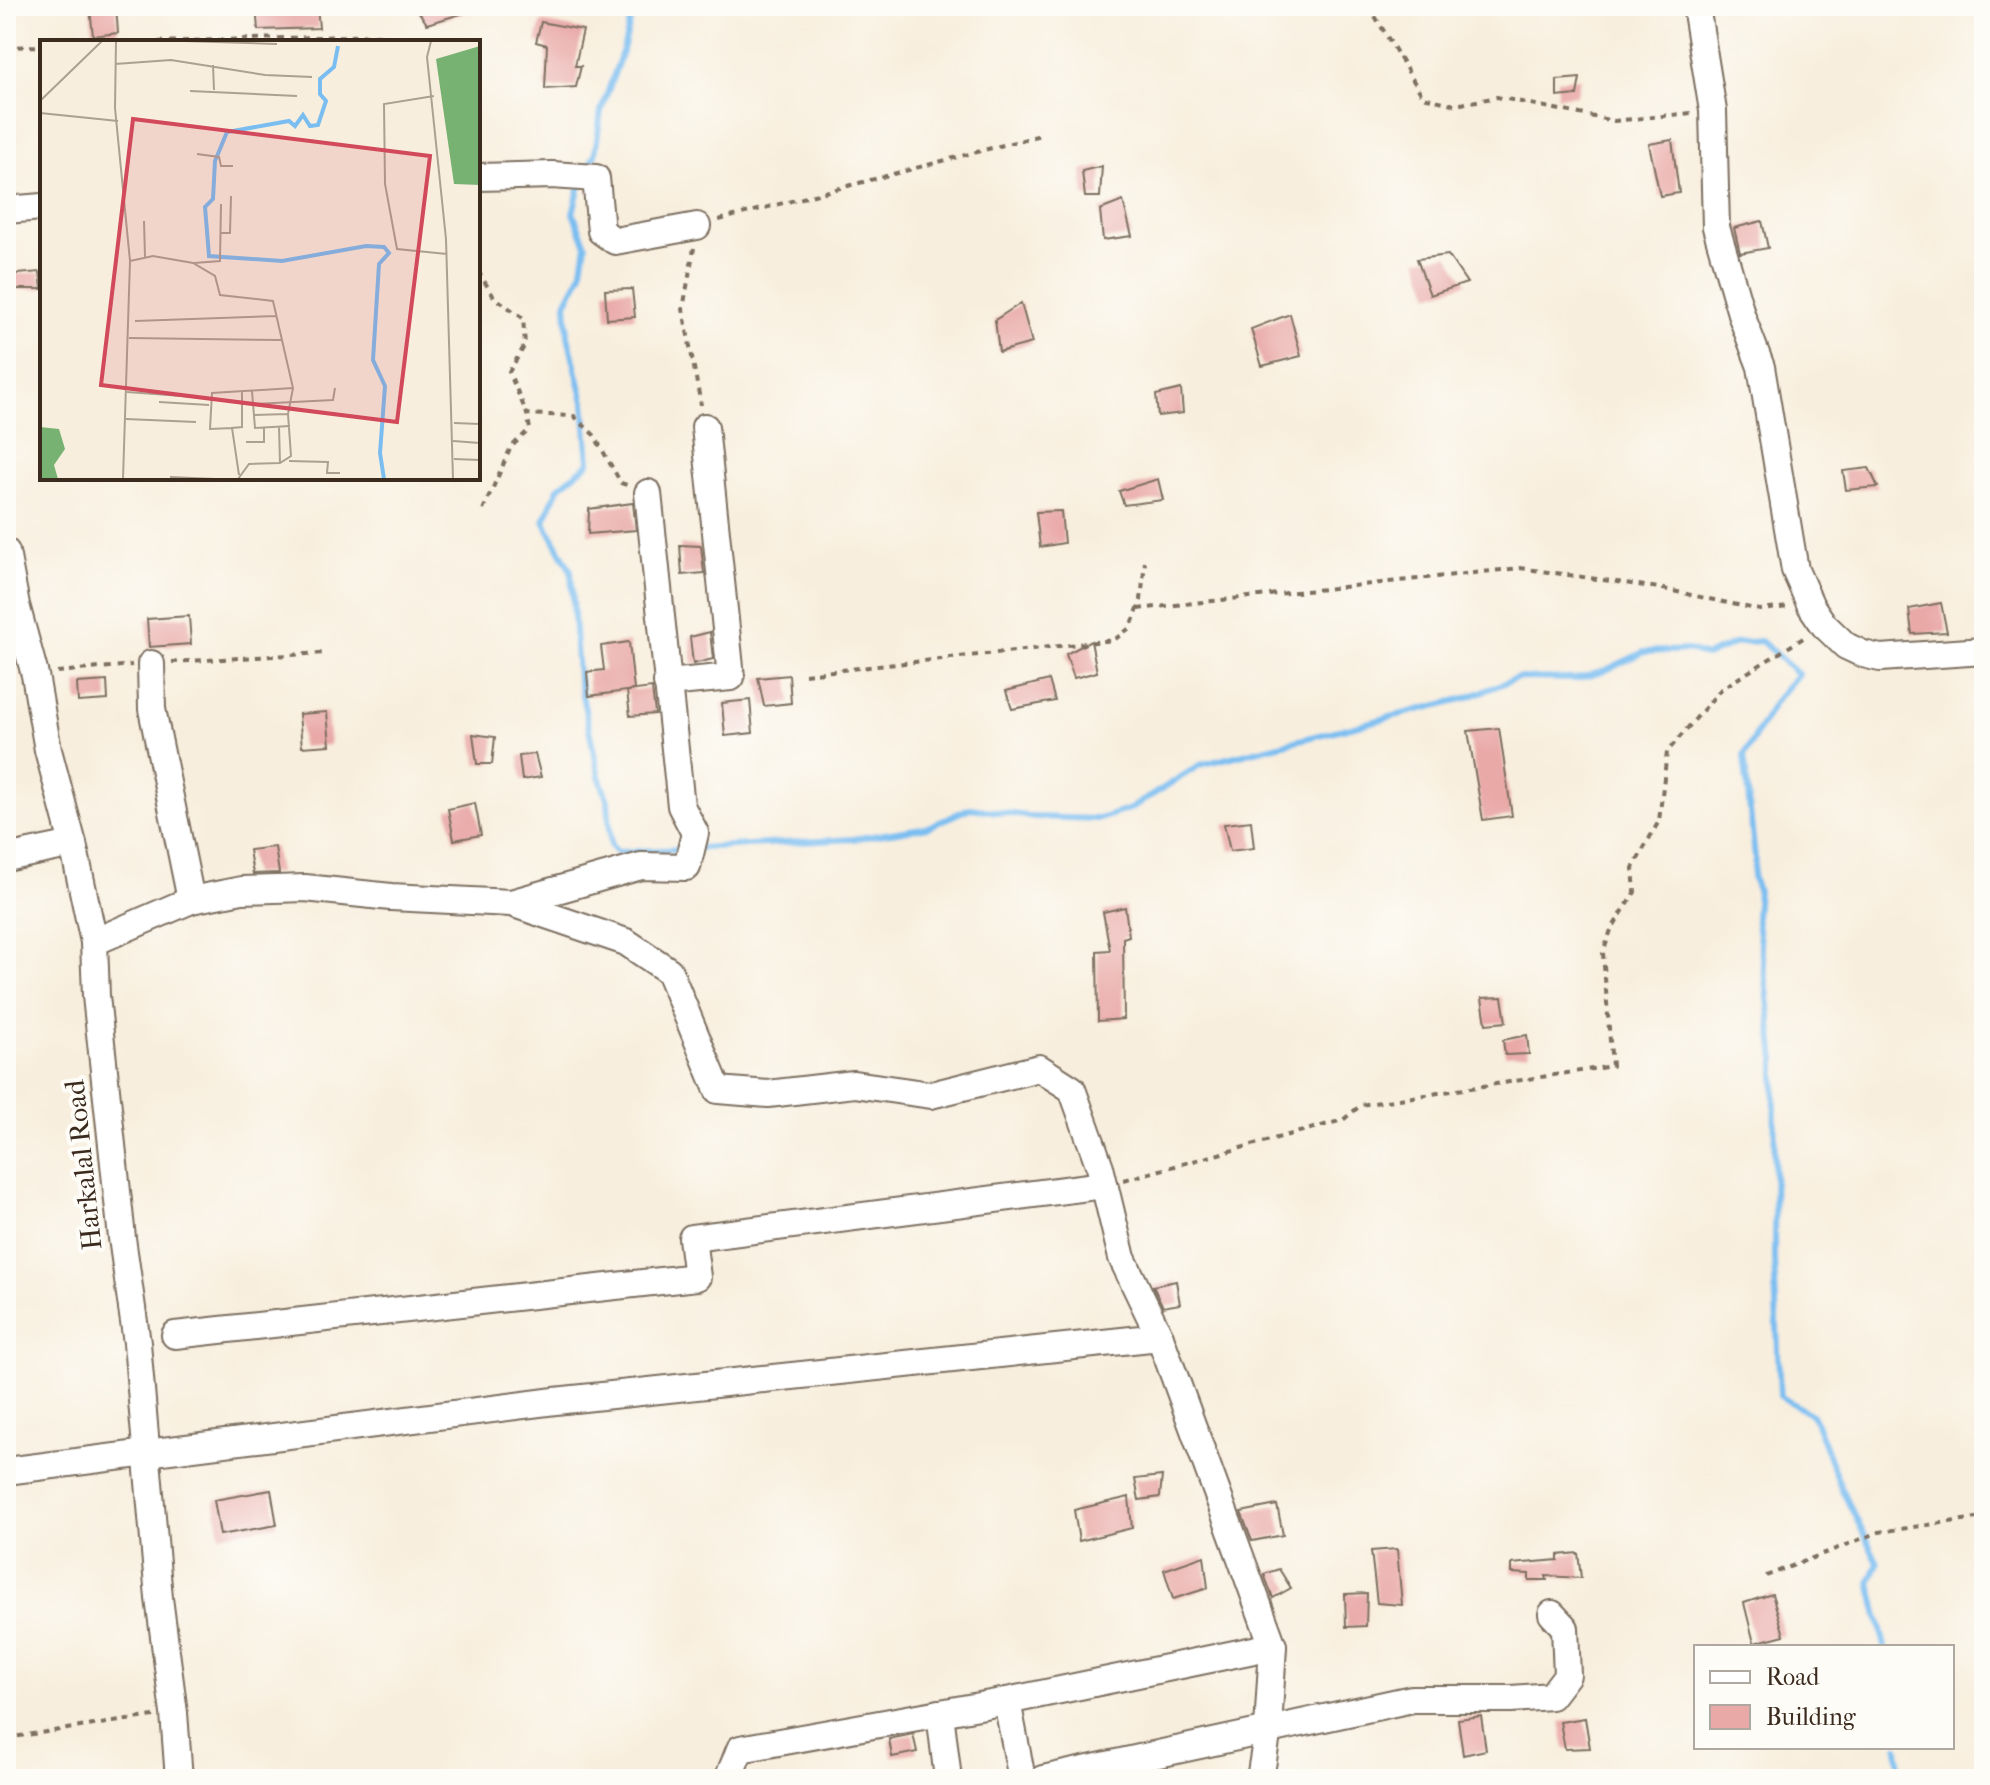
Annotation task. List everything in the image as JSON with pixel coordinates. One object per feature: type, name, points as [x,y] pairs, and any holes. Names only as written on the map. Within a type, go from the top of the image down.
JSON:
[{"type":"street","points":[[1696,6],[1713,111],[1716,227],[1742,317],[1761,367],[1795,570],[1817,616],[1846,646],[1863,654],[1880,658],[1984,651]]},
{"type":"street","points":[[480,177],[552,175],[596,178],[601,231],[615,241],[697,226]]},
{"type":"street","points":[[6,210],[40,207]]},
{"type":"street","points":[[667,683],[731,677],[705,427]]},
{"type":"street","points":[[511,903],[641,866],[687,867],[695,833],[681,806],[648,493]]},
{"type":"street","name":"Harkalal Road","points":[[6,552],[16,605],[35,675],[48,750],[73,844],[94,942],[96,996],[122,1238],[137,1343],[157,1583],[179,1779]]},
{"type":"street","points":[[151,664],[152,709],[191,900]]},
{"type":"street","points":[[6,858],[73,844]]},
{"type":"street","points":[[94,942],[191,900],[242,890],[305,888],[391,897],[511,903],[626,942],[669,971],[718,1090],[768,1094],[854,1084],[931,1095],[1039,1068],[1072,1089],[1104,1185],[1122,1258],[1160,1337],[1273,1646],[1268,1729],[1260,1779]]},
{"type":"street","points":[[175,1335],[697,1277],[692,1238],[1104,1185]]},
{"type":"street","points":[[6,1471],[555,1401],[1160,1337]]},
{"type":"street","points":[[1043,1779],[1412,1699],[1551,1696],[1567,1675],[1565,1628],[1552,1614]]},
{"type":"street","points":[[728,1779],[740,1749],[1007,1701],[1273,1646]]},
{"type":"street","points":[[1007,1701],[1022,1779]]},
{"type":"street","points":[[940,1713],[948,1779]]},
{"type":"path","points":[[458,6],[459,14]]},
{"type":"path","points":[[1369,6],[1423,97],[1456,105],[1497,97],[1614,121],[1713,111]]},
{"type":"path","points":[[222,40],[381,35]]},
{"type":"path","points":[[6,47],[40,46]]},
{"type":"path","points":[[705,427],[683,309],[697,226],[1041,135]]},
{"type":"path","points":[[480,274],[494,297],[523,318],[525,345],[509,372],[530,429],[511,447],[483,510]]},
{"type":"path","points":[[527,414],[574,416],[594,435],[621,483],[648,493]]},
{"type":"path","points":[[805,674],[1114,640],[1131,627],[1141,600],[1145,562]]},
{"type":"path","points":[[1138,609],[1520,568],[1659,588],[1760,610],[1817,616]]},
{"type":"path","points":[[1104,1185],[1343,1120],[1361,1105],[1612,1066],[1603,953],[1611,930],[1635,892],[1633,868],[1659,821],[1667,752],[1721,689],[1817,616]]},
{"type":"path","points":[[35,675],[324,653]]},
{"type":"path","points":[[1766,1576],[1879,1532],[1984,1517]]},
{"type":"path","points":[[6,1738],[63,1732],[174,1713]]},
{"type":"building","points":[[116,6],[118,33],[93,36],[90,8]]},
{"type":"building","points":[[256,6],[317,6],[319,28],[258,30]]},
{"type":"building","points":[[415,6],[473,6],[474,10],[427,24]]},
{"type":"building","points":[[541,22],[583,30],[575,66],[581,66],[576,87],[545,89],[547,45],[536,42]]},
{"type":"building","points":[[1580,78],[1577,95],[1557,97],[1557,80]]},
{"type":"building","points":[[1672,140],[1679,193],[1660,196],[1649,144]]},
{"type":"building","points":[[1102,166],[1100,197],[1085,197],[1082,171]]},
{"type":"building","points":[[1123,201],[1132,236],[1103,240],[1100,210]]},
{"type":"building","points":[[1762,221],[1768,248],[1740,253],[1734,228]]},
{"type":"building","points":[[1448,255],[1467,283],[1430,295],[1417,259]]},
{"type":"building","points":[[40,272],[40,289],[6,289],[6,275]]},
{"type":"building","points":[[632,289],[635,317],[607,319],[605,290]]},
{"type":"building","points":[[1021,303],[1032,343],[999,352],[995,320]]},
{"type":"building","points":[[1290,314],[1301,356],[1262,366],[1251,329]]},
{"type":"building","points":[[1181,389],[1183,413],[1158,416],[1156,395]]},
{"type":"building","points":[[1869,468],[1878,487],[1846,490],[1843,471]]},
{"type":"building","points":[[1158,479],[1163,500],[1124,505],[1119,491]]},
{"type":"building","points":[[633,503],[636,530],[588,534],[589,509]]},
{"type":"building","points":[[1061,511],[1064,543],[1040,547],[1036,512]]},
{"type":"building","points":[[680,545],[701,546],[704,573],[682,575]]},
{"type":"building","points":[[1941,603],[1947,632],[1912,634],[1909,609]]},
{"type":"building","points":[[189,616],[191,644],[149,647],[147,619]]},
{"type":"building","points":[[710,632],[713,659],[693,664],[690,637]]},
{"type":"building","points":[[1091,641],[1097,672],[1074,678],[1066,654]]},
{"type":"building","points":[[629,642],[634,690],[589,696],[587,672],[604,670],[601,646]]},
{"type":"building","points":[[789,675],[791,703],[764,706],[758,678]]},
{"type":"building","points":[[1049,680],[1055,701],[1012,709],[1006,691]]},
{"type":"building","points":[[107,681],[108,700],[78,702],[77,683]]},
{"type":"building","points":[[652,688],[655,714],[630,716],[627,691]]},
{"type":"building","points":[[750,700],[753,733],[725,736],[722,703]]},
{"type":"building","points":[[327,712],[330,745],[302,747],[299,714]]},
{"type":"building","points":[[1499,728],[1512,816],[1483,820],[1468,731]]},
{"type":"building","points":[[473,734],[495,737],[492,764],[477,764]]},
{"type":"building","points":[[535,754],[541,777],[522,780],[519,756]]},
{"type":"building","points":[[475,803],[481,835],[454,840],[448,809]]},
{"type":"building","points":[[1251,821],[1254,848],[1230,851],[1224,824]]},
{"type":"building","points":[[275,847],[279,873],[253,874],[249,850]]},
{"type":"building","points":[[1125,907],[1129,936],[1123,938],[1124,1019],[1098,1021],[1097,951],[1110,950],[1103,912]]},
{"type":"building","points":[[1502,997],[1506,1022],[1486,1024],[1482,998]]},
{"type":"building","points":[[1527,1035],[1529,1054],[1505,1055],[1503,1040]]},
{"type":"building","points":[[1176,1281],[1180,1304],[1163,1307],[1153,1286]]},
{"type":"building","points":[[1162,1476],[1160,1497],[1139,1500],[1135,1479]]},
{"type":"building","points":[[271,1490],[277,1525],[220,1535],[214,1500]]},
{"type":"building","points":[[1129,1497],[1132,1528],[1079,1541],[1074,1510]]},
{"type":"building","points":[[1277,1505],[1283,1535],[1252,1541],[1241,1512]]},
{"type":"building","points":[[1397,1549],[1402,1605],[1377,1603],[1371,1551]]},
{"type":"building","points":[[1578,1553],[1581,1578],[1546,1576],[1547,1580],[1529,1580],[1529,1574],[1512,1573],[1512,1564],[1558,1560],[1558,1555]]},
{"type":"building","points":[[1204,1556],[1208,1588],[1173,1599],[1164,1570]]},
{"type":"building","points":[[1279,1569],[1291,1588],[1273,1598],[1264,1574]]},
{"type":"building","points":[[1367,1593],[1366,1626],[1346,1627],[1345,1594]]},
{"type":"building","points":[[1772,1594],[1784,1635],[1754,1643],[1744,1603]]},
{"type":"building","points":[[1481,1716],[1486,1750],[1463,1755],[1458,1719]]},
{"type":"building","points":[[1585,1718],[1590,1748],[1565,1749],[1560,1722]]},
{"type":"building","points":[[913,1734],[917,1752],[892,1757],[889,1739]]},
{"type":"waterway","points":[[586,172],[595,154],[601,111],[624,46],[634,6]]},
{"type":"waterway","points":[[580,185],[573,213],[586,245],[581,275],[566,303],[568,336],[584,402],[589,463],[558,488],[544,521],[571,571],[578,676],[599,776],[608,801],[611,846],[617,852],[682,849]]},
{"type":"waterway","points":[[697,848],[853,839],[928,827],[970,808],[1034,817],[1099,819],[1130,809],[1200,765],[1466,698],[1517,678],[1576,679],[1602,672],[1644,652],[1689,650],[1706,656],[1736,643],[1761,641],[1798,674],[1775,701],[1744,756],[1755,858],[1753,878],[1758,890],[1756,917],[1775,1059],[1774,1258],[1780,1396],[1813,1416],[1842,1490],[1878,1563],[1870,1582],[1885,1645]]},
{"type":"waterway","points":[[1898,1749],[1900,1779]]}]
